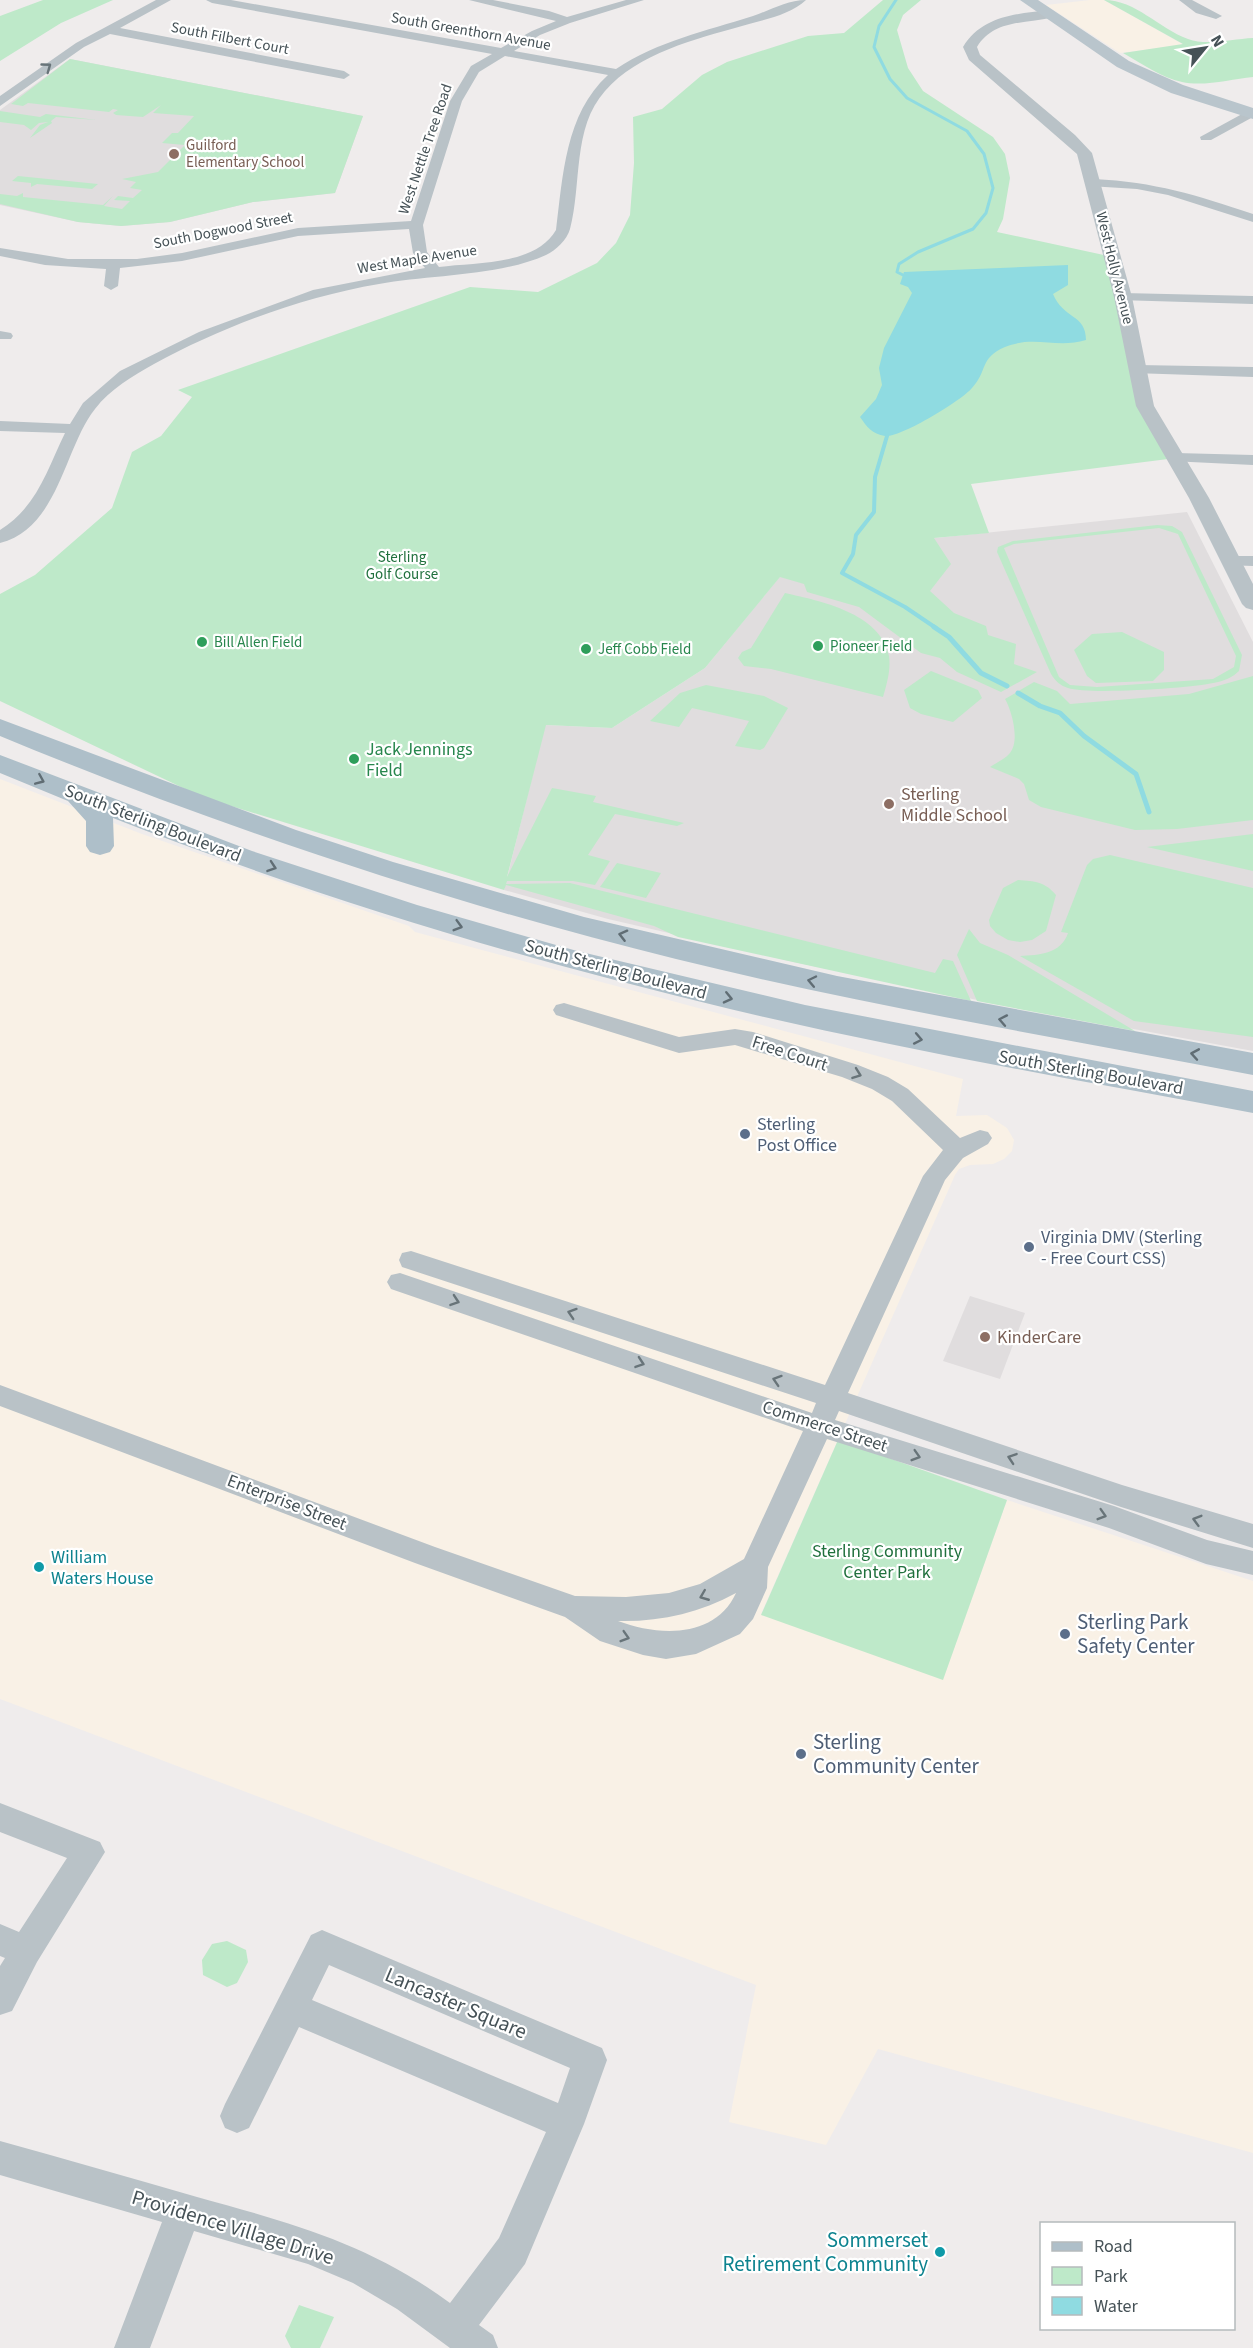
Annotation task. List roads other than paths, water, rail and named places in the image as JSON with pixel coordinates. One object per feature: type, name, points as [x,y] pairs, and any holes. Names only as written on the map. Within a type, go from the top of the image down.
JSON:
[{"type":"main road","points":[[1028,0],[1123,64],[1177,89],[1252,113]]},
{"type":"main road","name":"South Sterling Boulevard","points":[[0,727],[160,793],[517,908],[684,951],[891,998],[1067,1032],[1253,1064]]},
{"type":"main road","name":"South Sterling Boulevard","points":[[0,763],[79,797],[246,858],[376,902],[657,981],[912,1038],[1253,1102]]},
{"type":"main road","points":[[79,797],[100,820],[100,846]]},
{"type":"street","points":[[0,102],[62,57],[165,0]]},
{"type":"street","name":"South Greenthorn Avenue","points":[[212,0],[618,73]]},
{"type":"street","points":[[474,0],[549,14],[566,21]]},
{"type":"street","name":"West Nettle Tree Road","points":[[435,271],[420,253],[416,239],[416,225],[443,148],[456,100],[475,69],[529,36],[566,21],[638,0]]},
{"type":"street","name":"West Maple Avenue","points":[[0,538],[32,516],[57,475],[76,429],[89,407],[121,376],[242,321],[316,294],[435,271],[527,257],[545,250],[557,241],[563,230],[580,125],[592,99],[618,73],[679,43],[773,14],[800,0]]},
{"type":"street","points":[[1185,0],[1200,11],[1216,16]]},
{"type":"street","name":"West Holly Avenue","points":[[1049,14],[990,26],[974,36],[970,47],[974,57],[1071,138],[1084,153],[1094,183],[1123,297],[1145,406],[1176,458],[1253,604]]},
{"type":"street","name":"South Filbert Court","points":[[110,30],[344,75]]},
{"type":"street","points":[[1206,137],[1252,113]]},
{"type":"street","points":[[1094,183],[1137,185],[1171,192],[1253,218]]},
{"type":"street","name":"South Dogwood Street","points":[[0,252],[60,262],[114,264],[179,258],[297,232],[416,225]]},
{"type":"street","points":[[111,286],[114,264]]},
{"type":"street","points":[[1123,297],[1253,300]]},
{"type":"street","points":[[1138,370],[1253,372]]},
{"type":"street","points":[[0,426],[76,429]]},
{"type":"street","points":[[1176,458],[1253,460]]},
{"type":"street","points":[[1231,561],[1253,561]]},
{"type":"street","name":"Free Court","points":[[564,1010],[679,1045],[735,1037],[753,1040],[880,1083],[917,1109],[944,1134],[957,1151]]},
{"type":"street","points":[[820,1426],[935,1176],[957,1151],[980,1138]]},
{"type":"street","name":"Commerce Street","points":[[1253,1536],[1121,1496],[833,1398],[406,1271],[820,1426],[1114,1518],[1206,1551],[1253,1563]]},
{"type":"street","name":"Enterprise Street","points":[[0,1395],[425,1555],[575,1608],[610,1632],[666,1646],[696,1641],[730,1625],[743,1610],[753,1588],[754,1567],[820,1426]]},
{"type":"street","name":"Enterprise Street","points":[[575,1608],[654,1610],[688,1602],[725,1587],[754,1567]]},
{"type":"street","points":[[0,1817],[89,1852],[13,1946],[0,1999]]},
{"type":"street","name":"Lancaster Square","points":[[237,2116],[322,1946],[590,2060],[567,2124],[512,2251],[467,2338]]},
{"type":"street","points":[[290,2007],[567,2124]]},
{"type":"street","name":"Providence Village Drive","points":[[0,2158],[308,2246],[366,2270],[410,2296],[467,2338]]},
{"type":"street","points":[[132,2348],[183,2212]]},
{"type":"water","points":[[1068,265],[1068,285],[1053,294],[1062,308],[1082,325],[1086,340],[1065,343],[1026,342],[1005,347],[987,360],[977,382],[966,394],[930,418],[893,435],[885,436],[873,432],[865,424],[860,417],[876,399],[882,385],[879,368],[884,348],[912,293],[908,287],[900,284],[904,272]]},
{"type":"waterway","points":[[896,0],[879,26],[874,47],[890,79],[907,98],[967,131],[984,154],[993,188],[986,213],[973,229],[918,252],[899,264],[897,272],[903,275]]},
{"type":"waterway","points":[[887,436],[875,477],[874,512],[856,535],[853,554],[842,573],[905,607],[936,628]]},
{"type":"waterway","points":[[934,627],[949,637],[981,673],[1007,686]]},
{"type":"waterway","points":[[1018,693],[1040,706],[1060,713],[1084,736],[1136,774],[1149,812]]},
{"type":"place","name":"Guilford Elementary School","points":[[174,154]]},
{"type":"place","name":"Bill Allen Field","points":[[202,642]]},
{"type":"place","name":"Pioneer Field","points":[[818,646]]},
{"type":"place","name":"Jeff Cobb Field","points":[[586,649]]},
{"type":"place","name":"Jack Jennings Field","points":[[354,759]]},
{"type":"place","name":"Sterling Middle School","points":[[889,804]]},
{"type":"place","name":"Sterling Post Office","points":[[745,1134]]},
{"type":"place","name":"Virginia DMV (Sterling - Free Court CSS)","points":[[1029,1247]]},
{"type":"place","name":"KinderCare","points":[[985,1337]]},
{"type":"place","name":"William Waters House","points":[[39,1567]]},
{"type":"place","name":"Sterling Park Safety Center","points":[[1065,1634]]},
{"type":"place","name":"Sterling Community Center","points":[[801,1754]]},
{"type":"place","name":"Sommerset Retirement Community","points":[[940,2252]]},
{"type":"park label","name":"Sterling Golf Course","points":[[402,566]]},
{"type":"park label","name":"Sterling Community Center Park","points":[[887,1561]]}]
